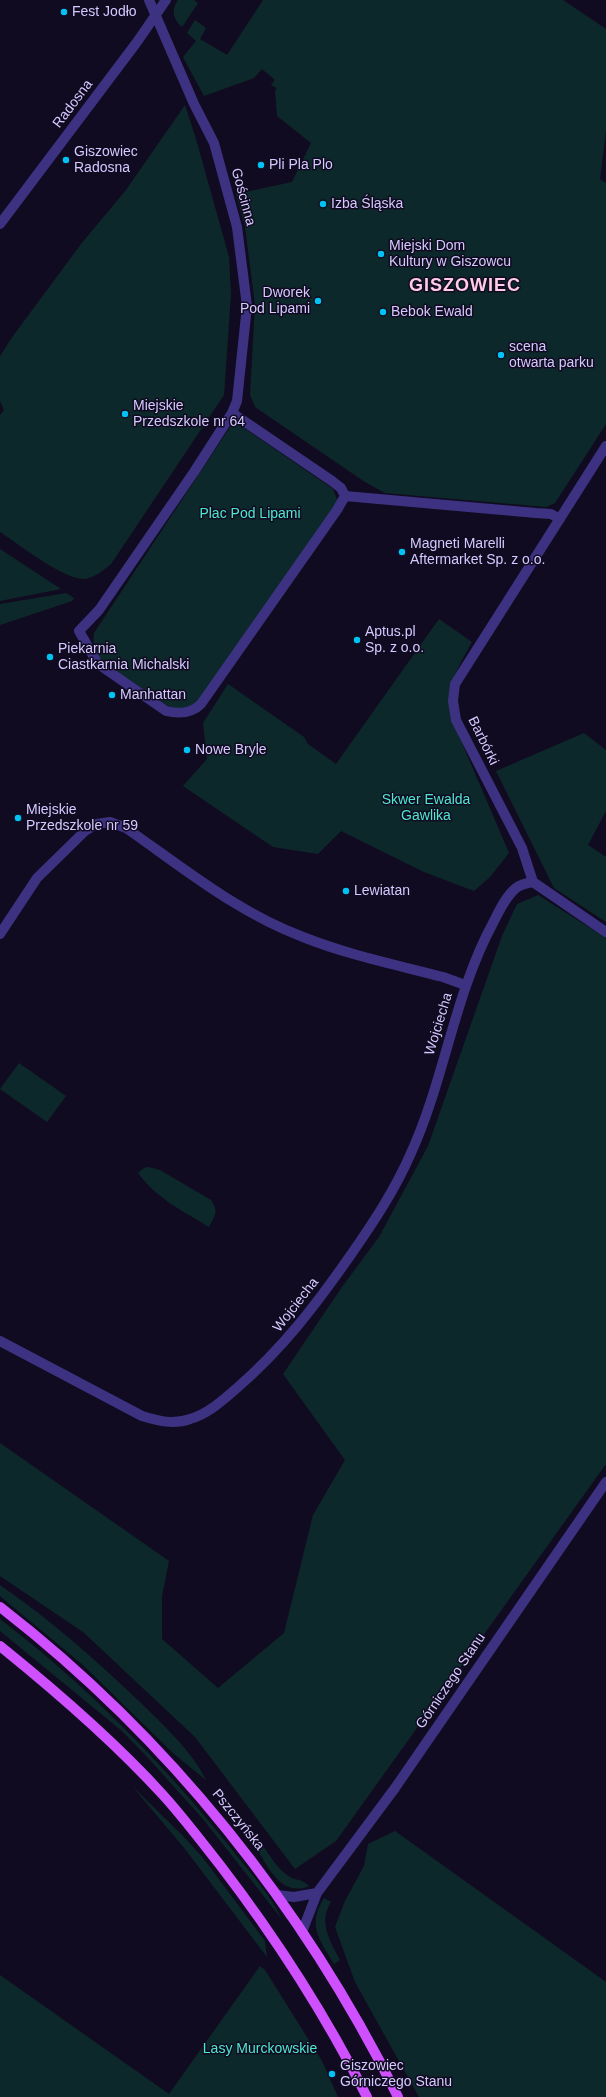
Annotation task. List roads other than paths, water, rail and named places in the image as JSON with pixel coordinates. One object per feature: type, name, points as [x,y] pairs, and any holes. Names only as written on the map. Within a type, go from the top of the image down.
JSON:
[{"type":"main road","name":"Pszczyńska","points":[[0,1607],[111,1702],[167,1758],[224,1825],[277,1895],[302,1932],[354,2015],[398,2097]]},
{"type":"main road","points":[[0,1646],[74,1707],[163,1795],[199,1838],[252,1906],[306,1986],[367,2097]]},
{"type":"street","name":"Gościnna","points":[[149,0],[194,104],[214,142],[237,227],[247,306],[237,401],[232,413]]},
{"type":"street","name":"Radosna","points":[[0,224],[156,16],[166,0]]},
{"type":"street","points":[[232,413],[332,481],[341,488],[345,496],[337,510],[212,689],[195,710],[177,714],[166,711],[98,664],[79,631],[99,610],[232,413]]},
{"type":"street","name":"Barbórki","points":[[533,882],[522,848],[456,720],[453,701],[455,684],[606,446]]},
{"type":"street","points":[[345,496],[536,512],[551,514],[560,519]]},
{"type":"street","name":"Wojciecha","points":[[0,934],[37,878],[85,831],[97,824],[110,822],[126,828],[208,886],[261,917],[303,937],[466,985]]},
{"type":"street","points":[[533,882],[606,932]]},
{"type":"street","name":"Wojciecha","points":[[0,1341],[142,1416],[154,1420],[181,1422],[192,1419],[212,1408],[252,1376],[296,1330],[322,1296],[385,1204],[403,1170],[424,1122],[466,985],[483,943],[506,900],[521,885],[533,882]]},
{"type":"street","name":"Górniczego Stanu","points":[[302,1932],[316,1893],[395,1788],[606,1482]]},
{"type":"street","points":[[277,1895],[294,1897],[316,1893]]},
{"type":"place","name":"Fest Jodło","points":[[64,12]]},
{"type":"place","name":"Giszowiec Radosna","points":[[66,160]]},
{"type":"place","name":"Pli Pla Plo","points":[[261,165]]},
{"type":"place","name":"Izba Śląska","points":[[323,204]]},
{"type":"place","name":"Miejski Dom Kultury w Giszowcu","points":[[381,254]]},
{"type":"place","name":"Dworek Pod Lipami","points":[[318,301]]},
{"type":"place","name":"Bebok Ewald","points":[[383,312]]},
{"type":"place","name":"scena otwarta parku","points":[[501,355]]},
{"type":"place","name":"Miejskie Przedszkole nr 64","points":[[125,414]]},
{"type":"place","name":"Magneti Marelli Aftermarket Sp. z o.o.","points":[[402,552]]},
{"type":"place","name":"Aptus.pl Sp. z o.o.","points":[[357,640]]},
{"type":"place","name":"Piekarnia Ciastkarnia Michalski","points":[[50,657]]},
{"type":"place","name":"Manhattan","points":[[112,695]]},
{"type":"place","name":"Nowe Bryle","points":[[187,750]]},
{"type":"place","name":"Miejskie Przedszkole nr 59","points":[[18,818]]},
{"type":"place","name":"Lewiatan","points":[[346,891]]},
{"type":"place","name":"Giszowiec Górniczego Stanu","points":[[332,2074]]},
{"type":"district","name":"GISZOWIEC","points":[[465,286]]},
{"type":"park label","name":"Plac Pod Lipami","points":[[250,514]]},
{"type":"park label","name":"Skwer Ewalda Gawlika","points":[[426,808]]},
{"type":"park label","name":"Lasy Murckowskie","points":[[260,2049]]}]
